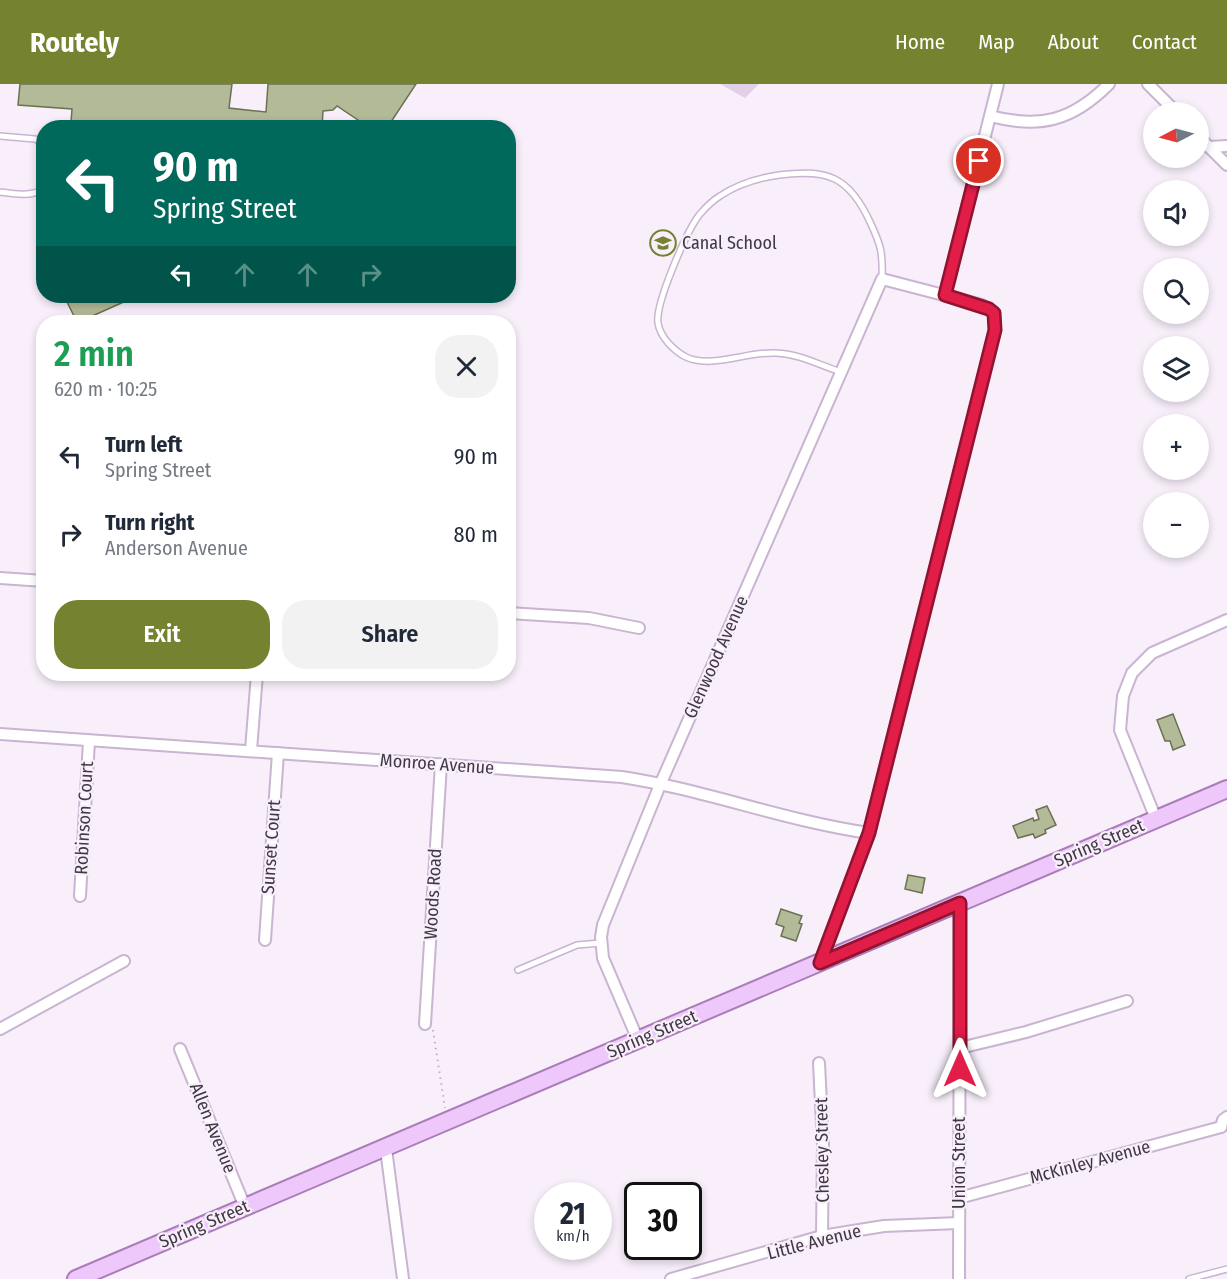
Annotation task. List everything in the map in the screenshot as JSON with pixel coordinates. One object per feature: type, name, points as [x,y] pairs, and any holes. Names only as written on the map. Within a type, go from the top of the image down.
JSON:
[{"type":"main road","name":"Spring Street","points":[[76,1279],[1226,791]]},
{"type":"street","points":[[945,295],[998,84]]},
{"type":"street","points":[[990,116],[1035,123],[1065,117],[1090,102],[1109,84]]},
{"type":"street","points":[[1148,84],[1166,102]]},
{"type":"street","points":[[1209,147],[1227,146]]},
{"type":"street","points":[[1209,147],[1227,165]]},
{"type":"street","points":[[820,963],[869,833],[995,330],[994,313],[989,309],[882,279]]},
{"type":"street","name":"Glenwood Avenue","points":[[638,1040],[603,958],[601,943],[603,925],[660,785],[882,279]]},
{"type":"street","points":[[0,578],[36,580]]},
{"type":"street","points":[[516,613],[589,618],[639,627]]},
{"type":"street","points":[[1156,819],[1120,730],[1123,696],[1132,673],[1152,653],[1227,620]]},
{"type":"street","points":[[251,750],[256,681]]},
{"type":"street","name":"Monroe Avenue","points":[[0,734],[622,777],[838,829],[869,833]]},
{"type":"street","name":"Robinson Court","points":[[80,896],[89,741]]},
{"type":"street","name":"Sunset Court","points":[[265,940],[278,753]]},
{"type":"street","name":"Woods Road","points":[[425,1024],[441,764]]},
{"type":"street","name":"Union Street","points":[[959,1279],[960,903]]},
{"type":"street","points":[[0,1029],[124,961]]},
{"type":"street","points":[[960,1048],[1026,1032],[1126,1001]]},
{"type":"street","name":"Allen Avenue","points":[[180,1049],[245,1207]]},
{"type":"street","name":"Chesley Street","points":[[819,1063],[823,1144],[822,1236]]},
{"type":"street","name":"McKinley Avenue","points":[[959,1198],[1225,1126]]},
{"type":"street","points":[[386,1149],[404,1279]]},
{"type":"street","name":"Little Avenue","points":[[671,1279],[822,1236],[884,1226],[959,1223]]},
{"type":"lane","points":[[0,136],[36,139]]},
{"type":"lane","points":[[842,372],[788,354],[758,354],[700,361],[686,357],[676,350],[660,332],[657,322],[658,311],[664,290],[693,225],[713,201],[729,190],[763,178],[810,173],[836,179],[855,194],[876,235],[883,256],[882,279]]},
{"type":"lane","points":[[0,192],[24,194],[36,192]]},
{"type":"lane","points":[[518,970],[577,945],[601,943]]},
{"type":"lane","points":[[1189,1279],[1227,1269]]},
{"type":"path","points":[[425,1024],[432,1026],[445,1109]]},
{"type":"shaded area","points":[[720,84],[759,84],[745,98]]},
{"type":"building","points":[[20,84],[232,84],[229,108],[266,112],[268,84],[416,84],[392,120],[358,120],[337,106],[333,110],[323,111],[322,120],[71,120],[72,109],[18,105]]},
{"type":"building","points":[[68,303],[121,303],[95,315],[74,315]]},
{"type":"building","points":[[1173,714],[1185,745],[1173,750],[1170,741],[1165,741],[1157,720]]},
{"type":"building","points":[[1047,806],[1056,825],[1035,838],[1033,834],[1018,838],[1013,826],[1033,818],[1034,821],[1039,819],[1036,810]]},
{"type":"building","points":[[908,875],[925,878],[922,893],[905,889]]},
{"type":"building","points":[[781,909],[802,916],[799,923],[802,924],[796,941],[781,936],[784,927],[776,924]]},
{"type":"place","name":"Canal School","points":[[663,243]]},
{"type":"route","points":[[960,1069],[960,903],[820,963],[869,833],[995,330],[994,313],[989,309],[945,295],[979,161]]}]
